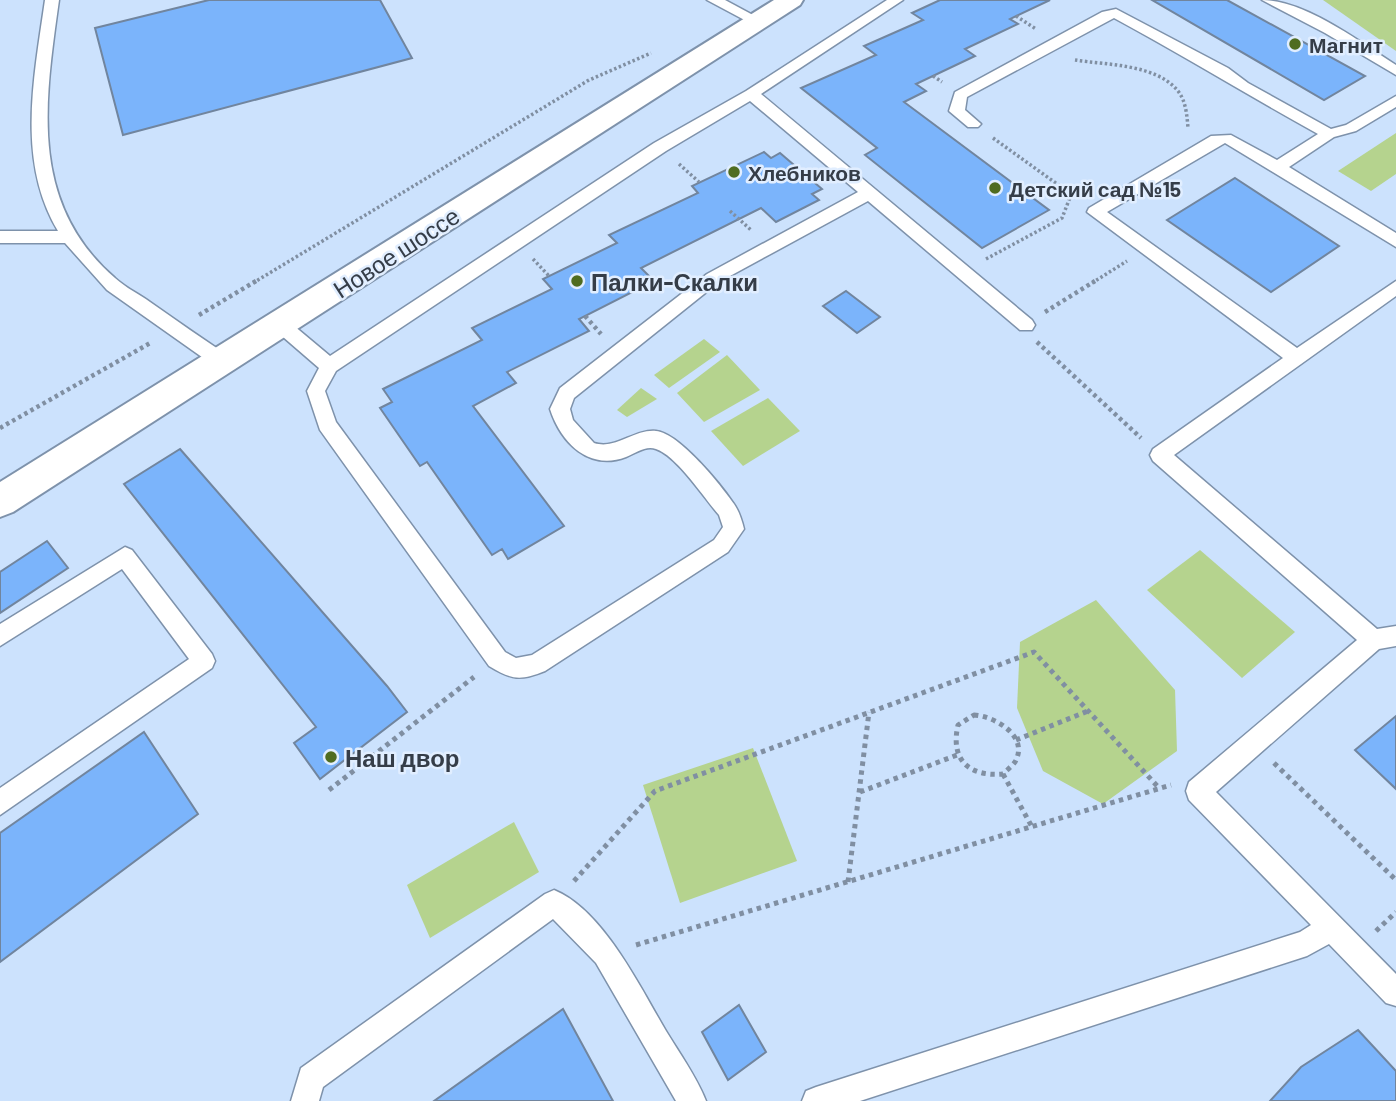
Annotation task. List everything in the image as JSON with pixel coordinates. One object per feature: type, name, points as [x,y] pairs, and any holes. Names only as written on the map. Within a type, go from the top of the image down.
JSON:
[{"type":"street","name":"Новое шоссе","points":[[0,501],[791,0]]},
{"type":"lane","points":[[52,0],[37,109],[42,167],[49,199],[70,237],[105,279],[223,362]]},
{"type":"lane","points":[[714,0],[757,21]]},
{"type":"lane","points":[[869,193],[713,278],[567,393],[560,409],[565,424],[587,449],[600,453],[622,450],[633,443],[656,439],[674,449],[729,511],[734,529],[721,546],[537,664],[514,669],[497,659],[327,425],[316,391],[329,366],[595,189],[707,118],[751,94],[896,0]]},
{"type":"lane","points":[[1269,0],[1330,30],[1396,71]]},
{"type":"lane","points":[[973,124],[957,111],[960,95],[1116,13],[1223,71],[1243,86],[1329,134]]},
{"type":"lane","points":[[751,94],[1026,325]]},
{"type":"lane","points":[[1278,167],[1329,134],[1351,128],[1396,101]]},
{"type":"lane","points":[[1095,212],[1207,146],[1226,138],[1278,167],[1396,241]]},
{"type":"lane","points":[[1076,198],[1297,358]]},
{"type":"lane","points":[[0,237],[70,237]]},
{"type":"lane","points":[[1396,287],[1160,455],[1385,638],[1253,743],[1198,791],[1396,993]]},
{"type":"lane","points":[[281,325],[329,366]]},
{"type":"lane","points":[[0,636],[125,556],[204,661],[0,803]]},
{"type":"lane","points":[[304,1101],[311,1078],[554,903],[582,928],[605,954],[692,1101]]},
{"type":"lane","points":[[816,1101],[1307,943],[1331,927]]},
{"type":"path","points":[[1045,49],[1074,60],[1148,72],[1163,80],[1179,91],[1189,127],[1183,132],[1207,146]]},
{"type":"path","points":[[0,428],[175,329],[589,80],[657,50]]},
{"type":"path","points":[[973,124],[1076,198],[1062,218],[983,261]]},
{"type":"path","points":[[1146,249],[1026,325],[1038,344],[1160,455]]},
{"type":"path","points":[[554,903],[655,791],[1034,652],[1159,788],[605,954]]},
{"type":"path","points":[[329,790],[497,659]]},
{"type":"path","points":[[1016,740],[1088,711]]},
{"type":"path","points":[[848,882],[869,712]]},
{"type":"path","points":[[974,715],[994,718],[1004,723],[1016,740],[1016,760],[1003,774],[982,775],[972,771],[957,755],[954,744],[958,725],[974,715]]},
{"type":"path","points":[[1253,743],[1396,880]]},
{"type":"path","points":[[860,792],[957,755]]},
{"type":"path","points":[[1003,774],[1032,827]]},
{"type":"green space","points":[[1323,0],[1396,0],[1396,51]]},
{"type":"green space","points":[[1396,133],[1396,174],[1371,191],[1338,171]]},
{"type":"green space","points":[[704,339],[720,352],[669,388],[654,375]]},
{"type":"green space","points":[[727,355],[760,390],[704,422],[677,393]]},
{"type":"green space","points":[[641,388],[657,399],[627,417],[617,410]]},
{"type":"green space","points":[[768,398],[800,431],[743,466],[711,431]]},
{"type":"green space","points":[[1200,550],[1295,632],[1242,678],[1147,590]]},
{"type":"green space","points":[[1096,600],[1175,690],[1177,751],[1103,804],[1043,771],[1017,708],[1020,642]]},
{"type":"green space","points":[[753,748],[797,861],[680,903],[643,785]]},
{"type":"green space","points":[[514,822],[539,872],[430,938],[407,885]]},
{"type":"building","points":[[209,0],[380,0],[412,58],[123,135],[95,28]]},
{"type":"building","points":[[940,0],[1050,0],[1010,19],[1018,24],[965,49],[975,56],[916,84],[926,91],[904,102],[1049,210],[982,248],[865,155],[877,148],[801,88],[876,55],[864,46],[923,20],[912,13]]},
{"type":"building","points":[[1152,0],[1227,0],[1365,76],[1324,100]]},
{"type":"building","points":[[764,152],[771,158],[780,153],[822,189],[812,194],[819,200],[776,222],[761,208],[641,268],[654,281],[579,319],[589,331],[507,372],[516,383],[473,406],[564,526],[508,559],[502,549],[492,555],[427,462],[420,466],[380,408],[392,402],[383,389],[482,340],[472,328],[552,289],[543,279],[617,243],[609,235],[698,193],[692,186]]},
{"type":"building","points":[[1235,178],[1339,246],[1271,292],[1167,220]]},
{"type":"building","points":[[846,291],[880,317],[857,333],[823,306]]},
{"type":"building","points":[[180,449],[407,712],[320,779],[294,743],[316,727],[124,484]]},
{"type":"building","points":[[47,541],[68,568],[0,613],[0,572]]},
{"type":"building","points":[[1396,716],[1396,789],[1355,750]]},
{"type":"building","points":[[144,732],[198,814],[0,962],[0,833]]},
{"type":"building","points":[[739,1005],[766,1052],[728,1080],[702,1032]]},
{"type":"building","points":[[563,1009],[613,1101],[434,1101]]},
{"type":"building","points":[[1358,1030],[1396,1071],[1396,1101],[1270,1101],[1301,1067]]},
{"type":"place","name":"Магнит","points":[[1295,44]]},
{"type":"place","name":"Хлебников","points":[[734,172]]},
{"type":"place","name":"Детский сад №15","points":[[995,188]]},
{"type":"place","name":"Палки-Скалки","points":[[577,281]]},
{"type":"place","name":"Наш двор","points":[[331,757]]}]
